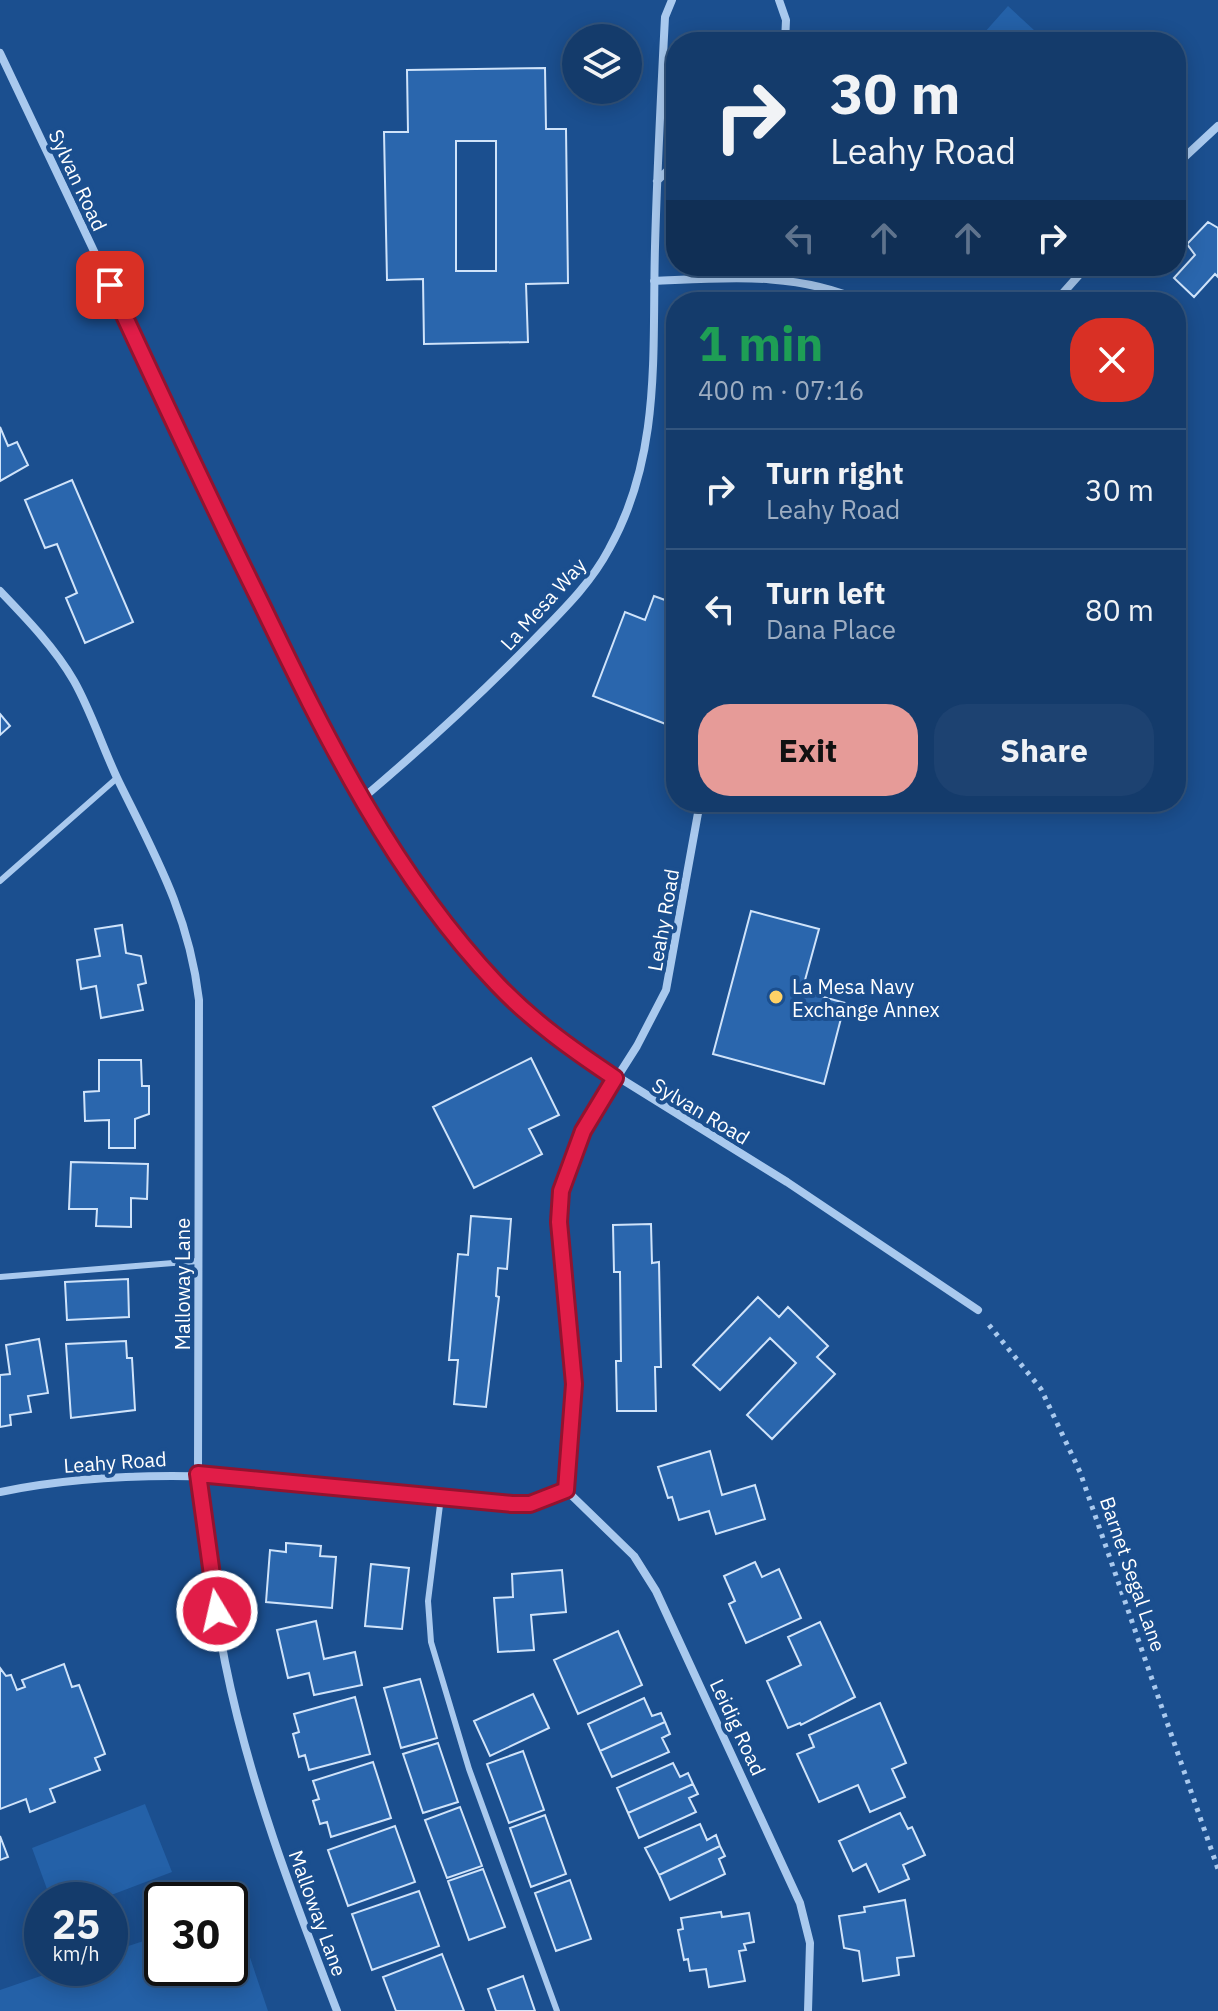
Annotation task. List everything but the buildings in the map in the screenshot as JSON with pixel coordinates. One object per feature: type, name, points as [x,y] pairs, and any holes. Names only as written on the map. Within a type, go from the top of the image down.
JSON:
[{"type":"street","name":"La Mesa Way","points":[[363,798],[482,693],[582,590],[609,551],[642,473],[650,430],[656,182],[665,17],[672,0]]},
{"type":"street","points":[[779,0],[786,20],[785,32]]},
{"type":"street","name":"Sylvan Road","points":[[0,53],[219,519],[299,681],[363,798],[417,882],[469,954],[532,1018],[615,1078],[787,1182],[978,1310]]},
{"type":"street","points":[[1186,156],[1218,126]]},
{"type":"street","points":[[656,182],[666,172]]},
{"type":"street","points":[[1064,292],[1078,276]]},
{"type":"street","points":[[654,281],[759,277],[799,280],[842,292]]},
{"type":"street","name":"Malloway Lane","points":[[0,591],[50,647],[74,681],[117,778],[169,881],[194,958],[199,1000],[198,1474],[226,1663],[244,1740],[295,1900],[337,2011]]},
{"type":"street","name":"Leahy Road","points":[[0,1492],[101,1478],[198,1474],[530,1504],[566,1490],[574,1384],[559,1222],[561,1191],[583,1131],[666,990],[698,812]]},
{"type":"street","name":"Leidig Road","points":[[566,1490],[607,1526],[634,1556],[656,1591],[689,1661],[800,1903],[810,1943],[808,2011]]},
{"type":"lane","points":[[0,881],[117,778]]},
{"type":"lane","points":[[0,1277],[198,1261]]},
{"type":"lane","points":[[441,1497],[428,1601],[431,1642],[469,1769],[557,2011]]},
{"type":"path","name":"Barnet Segal Lane","points":[[978,1310],[1041,1389],[1080,1472],[1218,1869]]},
{"type":"shaded area","points":[[1008,6],[1036,32],[985,32]]},
{"type":"shaded area","points":[[145,1804],[172,1872],[128,1889],[128,1882],[44,1882],[32,1848]]},
{"type":"shaded area","points":[[144,1941],[144,1986],[248,1986],[248,1952],[268,2011],[0,2011],[0,1990],[24,1982],[24,1986],[128,1986],[128,1946]]},
{"type":"place","name":"La Mesa Navy Exchange Annex","points":[[776,997]]},
{"type":"route","points":[[110,285],[219,519],[336,753],[363,798],[440,916],[469,954],[532,1018],[615,1078],[583,1131],[561,1191],[559,1222],[570,1314],[574,1384],[566,1490],[530,1504],[512,1504],[198,1474],[217,1611]]}]
